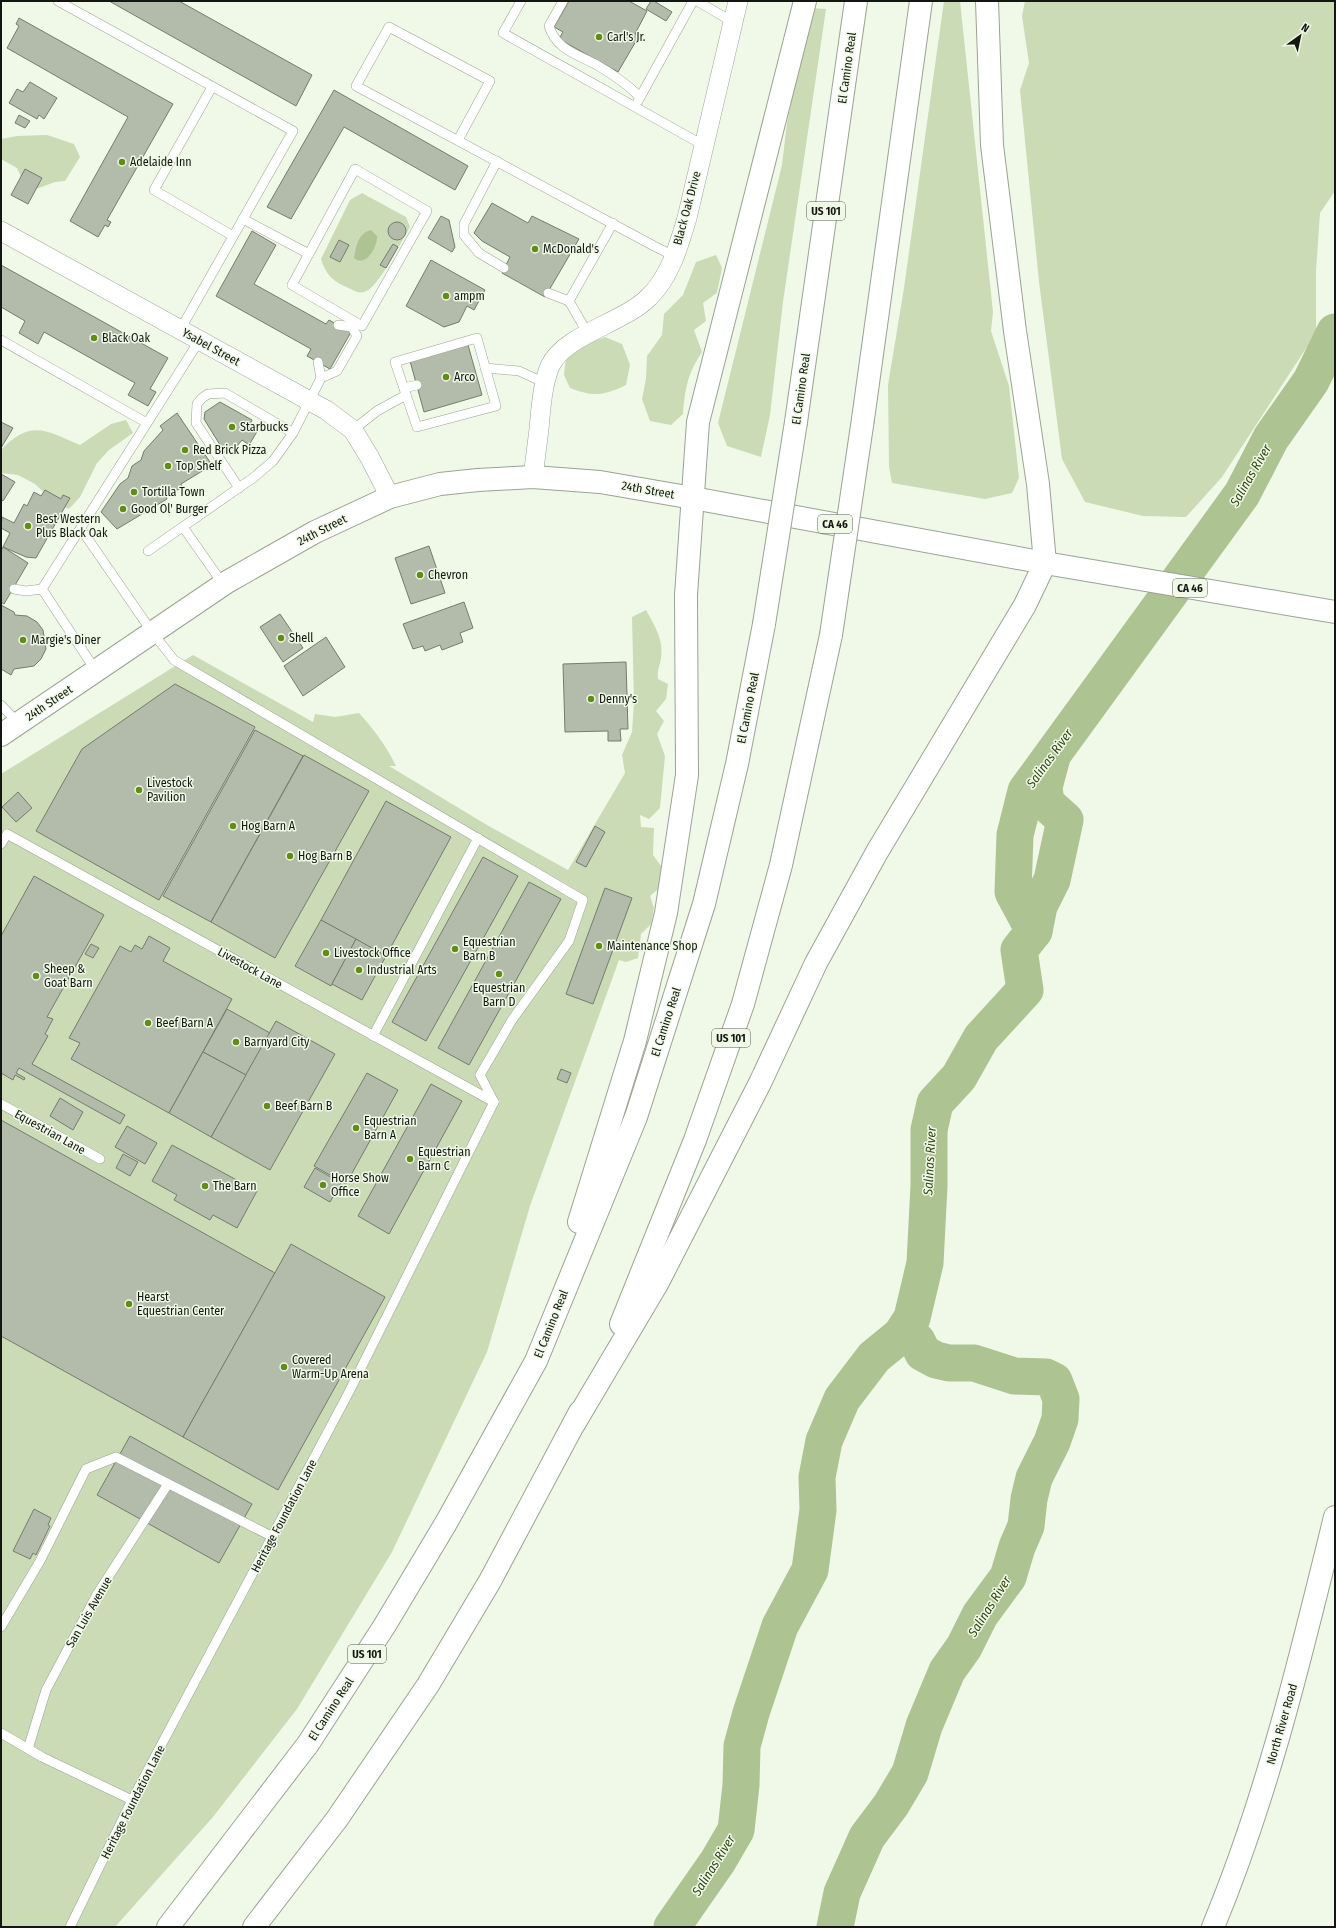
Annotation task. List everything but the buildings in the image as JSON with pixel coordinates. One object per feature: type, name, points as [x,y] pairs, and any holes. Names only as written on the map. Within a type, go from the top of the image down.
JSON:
[{"type":"main road","points":[[536,1361],[635,1041],[666,913],[687,775],[686,595],[698,422],[805,1]]},
{"type":"main road","name":"El Camino Real","points":[[168,1927],[308,1744],[355,1672],[446,1523],[536,1361],[636,1117],[704,904],[737,764],[764,624],[796,422],[856,1]]},
{"type":"main road","name":"US 101","points":[[254,1927],[337,1819],[428,1685],[490,1581],[574,1424],[618,1330],[695,1140],[743,1004],[782,865],[831,634],[863,419],[921,1]]},
{"type":"main road","points":[[574,1424],[657,1284],[760,1083],[816,963],[877,852],[1025,605],[1045,563],[1038,484],[1015,331],[992,145],[987,1]]},
{"type":"main road","name":"24th Street","points":[[1,735],[223,584],[316,532],[390,497],[440,484],[533,477],[600,482],[693,498]]},
{"type":"main road","name":"CA 46","points":[[693,498],[977,551],[1335,612]]},
{"type":"main road","name":"North River Road","points":[[1213,1927],[1234,1877],[1273,1757],[1304,1642],[1335,1516]]},
{"type":"street","name":"Black Oak Drive","points":[[533,477],[542,393],[551,365],[568,345],[621,316],[649,298],[666,274],[674,256],[687,218],[738,1]]},
{"type":"street","name":"Ysabel Street","points":[[1,231],[326,410],[353,430],[370,458],[390,497]]},
{"type":"lane","points":[[58,1],[293,131],[180,330]]},
{"type":"lane","points":[[521,1],[503,33],[703,145]]},
{"type":"lane","points":[[564,1],[549,26],[555,40],[562,47],[609,72],[640,97]]},
{"type":"lane","points":[[635,106],[693,1]]},
{"type":"lane","points":[[697,1],[733,22]]},
{"type":"lane","points":[[458,140],[490,81],[389,27],[356,86],[674,256]]},
{"type":"lane","points":[[212,87],[154,190],[233,236]]},
{"type":"lane","points":[[497,161],[464,224],[464,235],[479,253],[504,268]]},
{"type":"lane","points":[[148,551],[239,488],[273,460],[293,433],[321,378],[336,371],[357,336],[353,324],[292,285],[355,169],[427,211],[362,326],[353,324],[338,325]]},
{"type":"lane","points":[[243,218],[308,254]]},
{"type":"lane","points":[[569,301],[613,224]]},
{"type":"lane","points":[[548,293],[569,301],[588,334]]},
{"type":"lane","points":[[477,338],[485,367],[496,406],[417,427],[395,362],[477,338]]},
{"type":"lane","points":[[1,340],[147,423]]},
{"type":"lane","points":[[42,590],[199,341]]},
{"type":"lane","points":[[318,362],[321,378]]},
{"type":"lane","points":[[475,369],[485,367],[519,371],[546,383]]},
{"type":"lane","points":[[353,430],[405,391],[417,385]]},
{"type":"lane","points":[[239,488],[196,423],[197,404],[202,398],[208,394],[225,393],[293,433]]},
{"type":"lane","points":[[183,527],[223,584]]},
{"type":"lane","points":[[81,529],[152,632],[174,660],[583,900],[568,941],[512,1020],[480,1075],[494,1102]]},
{"type":"lane","points":[[14,589],[26,591],[42,590]]},
{"type":"lane","points":[[42,590],[96,671]]},
{"type":"lane","points":[[1,705],[19,724]]},
{"type":"lane","name":"Livestock Lane","points":[[1,844],[7,834],[494,1102]]},
{"type":"lane","points":[[373,1036],[478,838]]},
{"type":"lane","name":"Heritage Foundation Lane","points":[[70,1927],[132,1800],[350,1392],[494,1102]]},
{"type":"lane","name":"Equestrian Lane","points":[[1,1104],[100,1159]]},
{"type":"lane","points":[[1,1627],[40,1561],[86,1469],[116,1457],[273,1537]]},
{"type":"lane","name":"San Luis Avenue","points":[[28,1749],[46,1690],[96,1596],[168,1484]]},
{"type":"lane","points":[[1,1733],[28,1749],[132,1800]]},
{"type":"shaded area","points":[[944,1],[960,1],[993,312],[991,331],[1009,386],[1019,478],[1012,493],[985,499],[892,483],[889,467],[888,385],[904,288]]},
{"type":"shaded area","points":[[1025,1],[1335,1],[1335,191],[1320,213],[1316,271],[1316,333],[1222,477],[1186,517],[1143,516],[1085,502],[1062,459],[1039,282],[1020,90],[1029,63],[1022,16]]},
{"type":"shaded area","points":[[811,8],[826,9],[783,302],[770,415],[761,457],[727,446],[718,423],[782,165],[787,123]]},
{"type":"shaded area","points":[[47,135],[74,144],[80,157],[65,181],[55,182],[28,192],[17,168],[1,159],[1,139],[17,136]]},
{"type":"shaded area","points":[[362,193],[406,217],[410,227],[383,274],[370,289],[364,292],[359,292],[335,281],[324,268],[321,259],[350,200]]},
{"type":"shaded area","points":[[371,230],[377,236],[376,245],[373,250],[367,258],[363,260],[354,258],[360,237]]},
{"type":"shaded area","points":[[716,255],[722,268],[717,293],[703,303],[706,321],[694,330],[702,352],[690,374],[683,414],[671,425],[650,421],[642,399],[646,379],[647,356],[662,335],[664,314],[683,295],[696,262]]},
{"type":"shaded area","points":[[605,337],[622,344],[630,365],[626,385],[598,394],[586,393],[570,388],[564,375],[566,357],[575,348]]},
{"type":"shaded area","points":[[126,420],[133,433],[109,450],[97,463],[80,497],[69,509],[54,502],[35,484],[18,475],[1,473],[1,450],[11,440],[21,434],[39,430],[57,435],[80,445],[111,424]]},
{"type":"shaded area","points":[[646,610],[660,638],[662,651],[658,670],[658,679],[668,684],[666,699],[656,711],[664,721],[657,734],[665,756],[660,808],[649,819],[640,815],[641,827],[654,828],[653,855],[661,866],[662,886],[650,896],[654,908],[651,924],[641,934],[638,958],[626,962],[619,960],[530,1206],[487,1352],[392,1552],[297,1709],[213,1817],[115,1927],[1,1927],[1,774],[193,655],[313,722],[315,714],[335,717],[359,713],[379,738],[396,766],[389,766],[487,825],[568,870],[625,773],[622,755],[632,732],[634,703],[632,617]]},
{"type":"waterway","name":"Salinas River","points":[[672,1927],[718,1861],[736,1830],[741,1785],[742,1746],[751,1713],[780,1626],[810,1570],[818,1510],[817,1477],[824,1441],[842,1399],[874,1357],[901,1335],[912,1318],[925,1263],[929,1186],[929,1130],[935,1103],[959,1077],[981,1038],[1025,990],[1019,950],[1034,931],[1013,892],[1015,835],[1026,791],[1242,494],[1271,438],[1311,381],[1335,332]]},
{"type":"waterway","points":[[1034,931],[1039,906],[1052,880],[1065,820],[1046,803],[1044,787],[1052,757]]},
{"type":"waterway","name":"Salinas River","points":[[835,1927],[842,1893],[867,1837],[891,1805],[910,1773],[924,1726],[947,1671],[964,1647],[980,1615],[1008,1577],[1017,1547],[1026,1526],[1029,1499],[1034,1478],[1052,1442],[1060,1419],[1061,1399],[1054,1381],[1046,1377],[1014,1376],[974,1363],[949,1363],[936,1360],[923,1353],[917,1341],[901,1335]]},
{"type":"place","name":"Carl's Jr.","points":[[599,37]]},
{"type":"place","name":"Adelaide Inn","points":[[122,162]]},
{"type":"place","name":"McDonald's","points":[[535,249]]},
{"type":"place","name":"ampm","points":[[446,296]]},
{"type":"place","name":"Black Oak","points":[[94,338]]},
{"type":"place","name":"Arco","points":[[446,377]]},
{"type":"place","name":"Starbucks","points":[[232,427]]},
{"type":"place","name":"Red Brick Pizza","points":[[185,450]]},
{"type":"place","name":"Top Shelf","points":[[168,466]]},
{"type":"place","name":"Tortilla Town","points":[[134,492]]},
{"type":"place","name":"Good Ol' Burger","points":[[123,509]]},
{"type":"place","name":"Best Western Plus Black Oak","points":[[28,526]]},
{"type":"place","name":"Chevron","points":[[420,575]]},
{"type":"place","name":"Shell","points":[[281,638]]},
{"type":"place","name":"Margie's Diner","points":[[23,640]]},
{"type":"place","name":"Denny's","points":[[591,699]]},
{"type":"place","name":"Livestock Pavilion","points":[[139,790]]},
{"type":"place","name":"Hog Barn A","points":[[233,826]]},
{"type":"place","name":"Hog Barn B","points":[[290,856]]},
{"type":"place","name":"Maintenance Shop","points":[[599,946]]},
{"type":"place","name":"Equestrian Barn B","points":[[455,949]]},
{"type":"place","name":"Livestock Office","points":[[326,953]]},
{"type":"place","name":"Industrial Arts","points":[[359,970]]},
{"type":"place","name":"Equestrian Barn D","points":[[499,974]]},
{"type":"place","name":"Sheep & Goat Barn","points":[[36,976]]},
{"type":"place","name":"Beef Barn A","points":[[148,1023]]},
{"type":"place","name":"Barnyard City","points":[[236,1042]]},
{"type":"place","name":"Beef Barn B","points":[[267,1106]]},
{"type":"place","name":"Equestrian Barn A","points":[[356,1128]]},
{"type":"place","name":"Equestrian Barn C","points":[[410,1159]]},
{"type":"place","name":"Horse Show Office","points":[[323,1185]]},
{"type":"place","name":"The Barn","points":[[205,1186]]},
{"type":"place","name":"Hearst Equestrian Center","points":[[129,1304]]},
{"type":"place","name":"Covered Warm-Up Arena","points":[[284,1367]]}]
